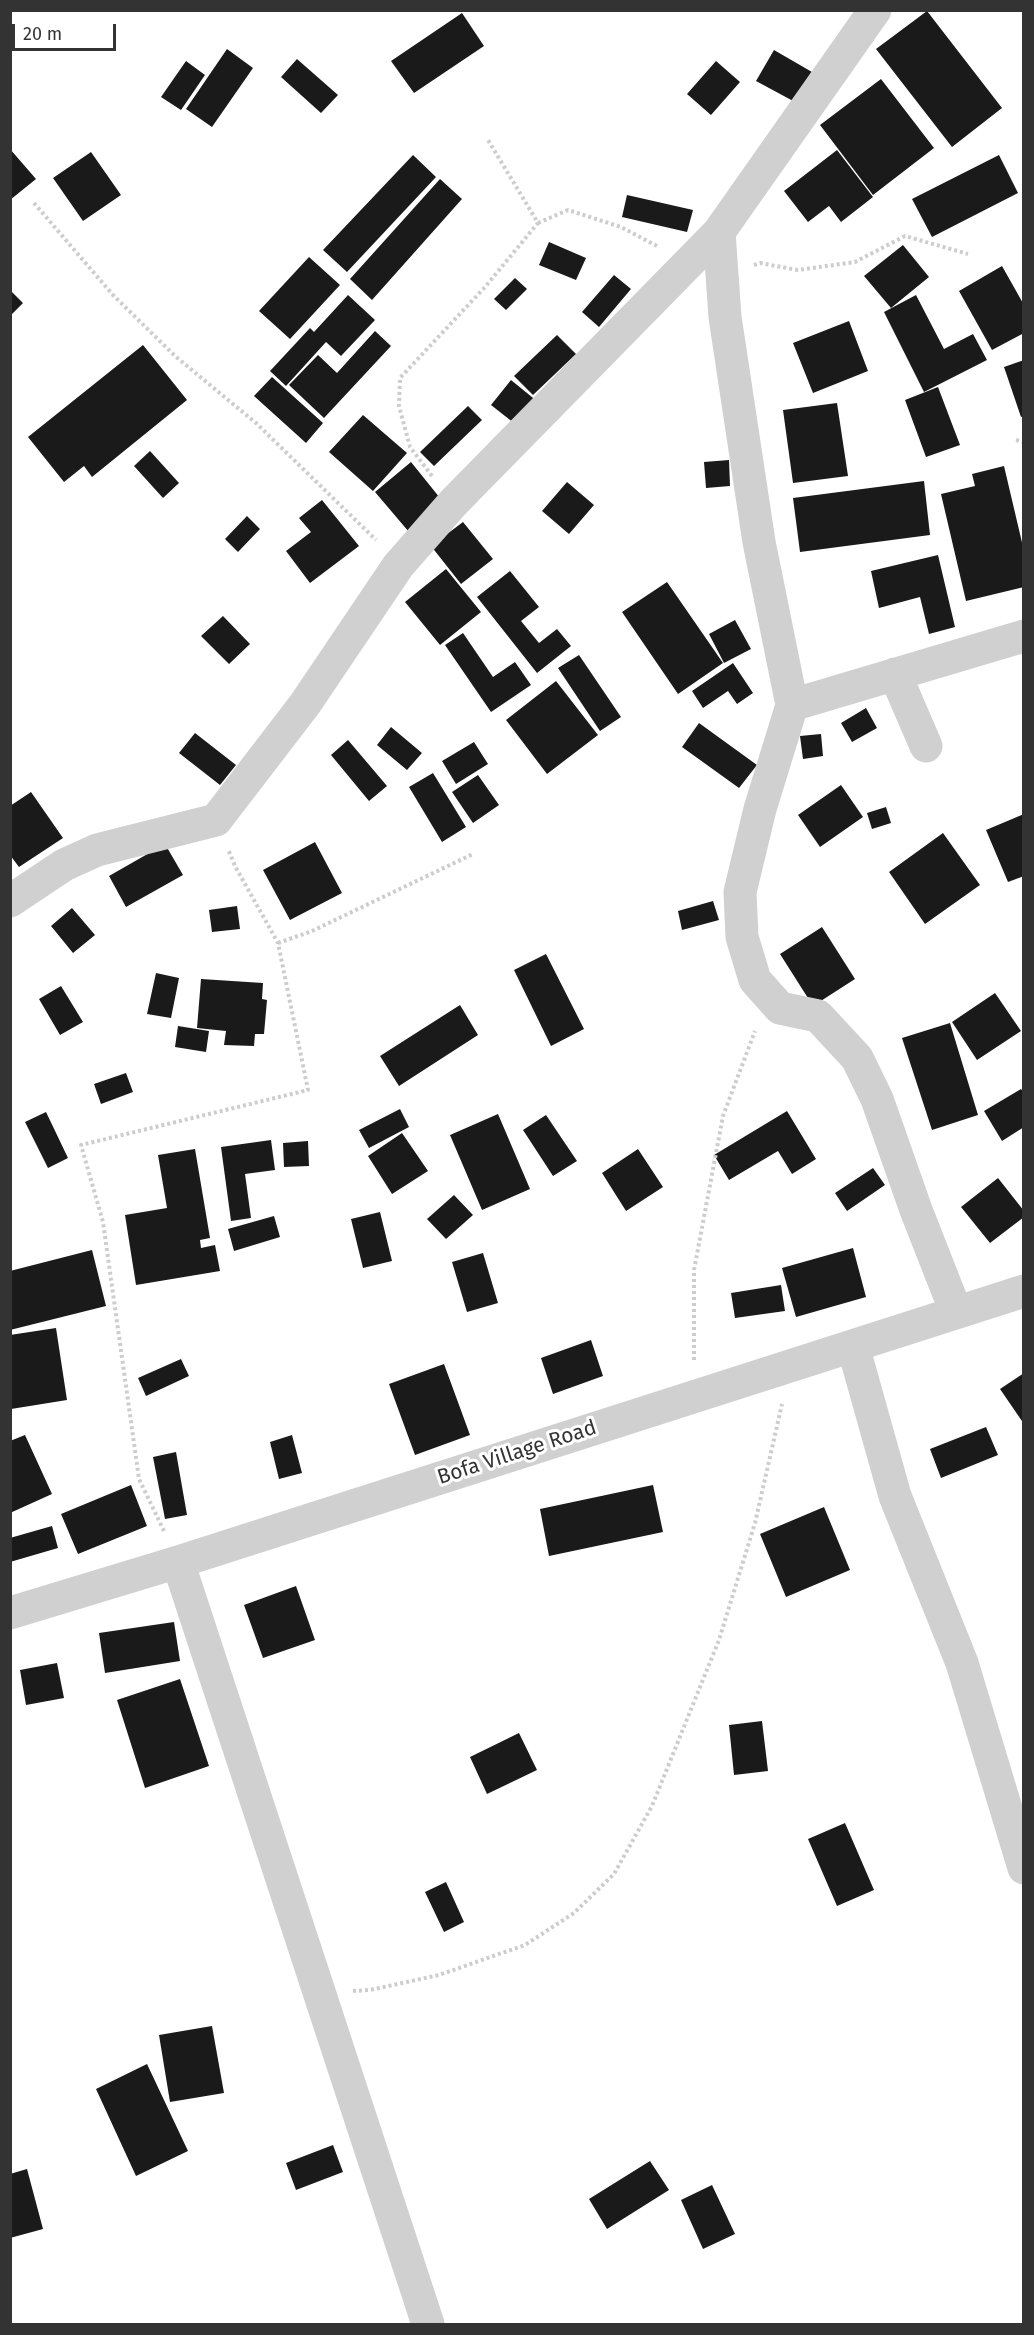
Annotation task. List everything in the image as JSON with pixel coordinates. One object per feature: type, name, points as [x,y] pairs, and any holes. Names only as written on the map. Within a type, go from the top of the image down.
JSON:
[{"type":"street","points":[[10,901],[64,865],[97,850],[216,820],[305,704],[398,566],[453,503],[718,232],[875,10]]},
{"type":"street","points":[[718,232],[725,317],[759,542],[792,705],[760,808],[740,892],[742,937],[755,980],[780,1008],[818,1016],[857,1059],[877,1099],[916,1210],[956,1312]]},
{"type":"street","points":[[792,705],[1023,636]]},
{"type":"street","points":[[895,674],[926,746]]},
{"type":"street","name":"Bofa Village Road","points":[[10,1613],[178,1562],[1023,1291]]},
{"type":"street","points":[[853,1346],[896,1496],[962,1663],[1023,1868]]},
{"type":"street","points":[[178,1562],[428,2325]]},
{"type":"path","points":[[488,140],[537,223]]},
{"type":"path","points":[[34,203],[113,295],[175,356],[256,423],[377,542],[398,566]]},
{"type":"path","points":[[453,503],[410,447],[399,406],[400,378],[485,286],[537,223],[568,210],[621,227],[688,262]]},
{"type":"path","points":[[722,274],[760,263],[798,270],[855,261],[905,236],[968,254]]},
{"type":"path","points":[[1016,440],[1023,442]]},
{"type":"path","points":[[178,1562],[139,1479],[103,1222],[81,1145],[308,1090],[278,943],[235,866],[216,820]]},
{"type":"path","points":[[278,943],[312,931],[473,854]]},
{"type":"path","points":[[693,1397],[694,1270],[723,1116],[755,1033],[755,980]]},
{"type":"path","points":[[320,1994],[370,1990],[439,1975],[525,1945],[574,1913],[614,1874],[652,1806],[719,1640],[755,1523],[790,1366]]},
{"type":"building","points":[[927,11],[1002,108],[952,147],[876,49]]},
{"type":"building","points":[[462,13],[484,46],[414,93],[391,61]]},
{"type":"building","points":[[227,49],[253,68],[212,127],[186,109]]},
{"type":"building","points":[[774,50],[812,72],[795,102],[756,81]]},
{"type":"building","points":[[297,59],[338,95],[321,113],[281,77]]},
{"type":"building","points":[[186,61],[205,75],[181,110],[161,97]]},
{"type":"building","points":[[716,61],[740,82],[711,115],[687,94]]},
{"type":"building","points":[[881,79],[934,148],[873,195],[820,125]]},
{"type":"building","points":[[10,149],[36,179],[10,200]]},
{"type":"building","points":[[837,150],[873,197],[841,222],[829,206],[808,222],[784,191]]},
{"type":"building","points":[[91,152],[121,195],[83,221],[53,178]]},
{"type":"building","points":[[413,155],[436,177],[347,272],[323,250]]},
{"type":"building","points":[[999,155],[1018,193],[932,237],[912,199]]},
{"type":"building","points":[[440,179],[462,199],[372,300],[350,279]]},
{"type":"building","points":[[627,195],[693,210],[687,232],[622,217]]},
{"type":"building","points":[[549,242],[586,258],[576,280],[539,265]]},
{"type":"building","points":[[903,245],[929,277],[891,308],[864,276]]},
{"type":"building","points":[[309,257],[340,285],[290,339],[259,311]]},
{"type":"building","points":[[1002,266],[1024,305],[1024,333],[992,350],[959,291]]},
{"type":"building","points":[[614,275],[631,289],[599,327],[582,312]]},
{"type":"building","points":[[515,278],[527,289],[506,310],[494,299]]},
{"type":"building","points":[[10,290],[23,303],[10,316]]},
{"type":"building","points":[[348,295],[375,320],[341,356],[326,342],[286,386],[270,371],[310,328],[314,332]]},
{"type":"building","points":[[916,295],[944,349],[973,334],[987,360],[924,392],[884,312]]},
{"type":"building","points":[[849,321],[868,371],[813,393],[793,343]]},
{"type":"building","points":[[375,331],[391,346],[324,418],[289,385],[318,355],[337,373]]},
{"type":"building","points":[[557,335],[576,354],[533,395],[514,376]]},
{"type":"building","points":[[143,345],[187,400],[92,477],[84,466],[64,482],[28,437]]},
{"type":"building","points":[[1024,360],[1024,416],[1021,417],[1004,367]]},
{"type":"building","points":[[272,377],[323,423],[306,443],[254,396]]},
{"type":"building","points":[[511,380],[538,402],[519,427],[491,405]]},
{"type":"building","points":[[938,387],[960,445],[926,457],[905,400]]},
{"type":"building","points":[[837,403],[848,476],[793,483],[783,410]]},
{"type":"building","points":[[468,406],[482,420],[434,466],[420,452]]},
{"type":"building","points":[[363,415],[407,453],[373,491],[329,452]]},
{"type":"building","points":[[150,451],[179,483],[163,498],[134,466]]},
{"type":"building","points":[[729,460],[730,486],[706,488],[704,462]]},
{"type":"building","points":[[411,462],[444,503],[409,532],[375,492]]},
{"type":"building","points":[[1004,466],[1024,551],[1024,587],[966,601],[941,494],[975,486],[972,474]]},
{"type":"building","points":[[924,481],[930,535],[800,552],[793,498]]},
{"type":"building","points":[[567,482],[594,505],[569,534],[542,511]]},
{"type":"building","points":[[322,500],[359,546],[310,583],[286,551],[311,532],[299,518]]},
{"type":"building","points":[[247,516],[260,529],[238,552],[225,539]]},
{"type":"building","points":[[463,522],[493,559],[461,584],[431,546]]},
{"type":"building","points":[[938,555],[955,627],[929,634],[920,597],[879,608],[871,571]]},
{"type":"building","points":[[446,569],[481,612],[440,645],[405,602]]},
{"type":"building","points":[[510,571],[539,607],[521,621],[539,643],[557,629],[571,646],[537,673],[477,597]]},
{"type":"building","points":[[667,582],[723,663],[678,694],[622,612]]},
{"type":"building","points":[[223,616],[250,644],[229,664],[201,636]]},
{"type":"building","points":[[735,620],[751,649],[724,663],[709,634]]},
{"type":"building","points":[[463,633],[493,677],[515,662],[531,685],[491,712],[445,645]]},
{"type":"building","points":[[579,655],[621,717],[600,731],[558,668]]},
{"type":"building","points":[[733,663],[753,693],[737,704],[728,691],[703,708],[692,691]]},
{"type":"building","points":[[556,681],[598,735],[547,774],[506,720]]},
{"type":"building","points":[[866,708],[877,728],[852,742],[841,723]]},
{"type":"building","points":[[699,723],[757,765],[739,788],[682,747]]},
{"type":"building","points":[[391,727],[422,753],[407,770],[377,745]]},
{"type":"building","points":[[195,733],[236,765],[220,785],[179,753]]},
{"type":"building","points":[[821,734],[823,756],[803,759],[800,736]]},
{"type":"building","points":[[348,740],[387,786],[369,801],[331,755]]},
{"type":"building","points":[[474,742],[488,764],[456,784],[442,761]]},
{"type":"building","points":[[433,773],[466,827],[442,842],[409,787]]},
{"type":"building","points":[[478,775],[499,805],[473,823],[452,792]]},
{"type":"building","points":[[841,785],[863,817],[820,847],[798,815]]},
{"type":"building","points":[[31,792],[63,838],[19,867],[10,855],[10,806]]},
{"type":"building","points":[[886,807],[891,823],[872,829],[867,813]]},
{"type":"building","points":[[1024,814],[1024,876],[1008,882],[986,830]]},
{"type":"building","points":[[943,833],[980,885],[925,924],[889,872]]},
{"type":"building","points":[[315,842],[342,893],[290,920],[263,870]]},
{"type":"building","points":[[165,844],[183,875],[126,907],[109,876]]},
{"type":"building","points":[[713,901],[719,920],[682,930],[678,911]]},
{"type":"building","points":[[237,906],[240,929],[212,932],[209,910]]},
{"type":"building","points":[[72,908],[95,935],[73,953],[51,926]]},
{"type":"building","points":[[822,927],[855,979],[813,1006],[780,954]]},
{"type":"building","points":[[546,954],[584,1029],[551,1046],[514,970]]},
{"type":"building","points":[[156,973],[179,978],[171,1018],[147,1014]]},
{"type":"building","points":[[201,979],[263,983],[262,999],[267,1000],[264,1034],[255,1034],[254,1046],[224,1045],[226,1031],[197,1028]]},
{"type":"building","points":[[61,986],[83,1022],[60,1035],[39,999]]},
{"type":"building","points":[[995,993],[1021,1031],[977,1060],[952,1022]]},
{"type":"building","points":[[460,1005],[478,1035],[399,1086],[380,1056]]},
{"type":"building","points":[[950,1023],[978,1115],[932,1130],[902,1038]]},
{"type":"building","points":[[178,1026],[209,1031],[206,1052],[175,1047]]},
{"type":"building","points":[[126,1073],[133,1092],[101,1104],[94,1084]]},
{"type":"building","points":[[1021,1089],[1024,1093],[1024,1127],[1002,1141],[984,1111]]},
{"type":"building","points":[[400,1109],[409,1127],[369,1148],[359,1130]]},
{"type":"building","points":[[787,1111],[816,1159],[792,1174],[778,1151],[729,1180],[714,1155]]},
{"type":"building","points":[[46,1112],[68,1158],[48,1168],[25,1122]]},
{"type":"building","points":[[498,1114],[530,1189],[482,1210],[450,1135]]},
{"type":"building","points":[[546,1115],[577,1161],[553,1176],[523,1130]]},
{"type":"building","points":[[402,1133],[428,1171],[392,1194],[368,1156]]},
{"type":"building","points":[[271,1140],[275,1170],[245,1174],[251,1218],[231,1221],[221,1147]]},
{"type":"building","points":[[308,1141],[309,1166],[284,1167],[283,1143]]},
{"type":"building","points":[[195,1149],[210,1238],[200,1240],[201,1248],[215,1245],[220,1271],[136,1285],[125,1215],[167,1208],[158,1155]]},
{"type":"building","points":[[638,1149],[663,1187],[626,1211],[602,1173]]},
{"type":"building","points":[[873,1168],[885,1185],[847,1211],[835,1193]]},
{"type":"building","points":[[998,1178],[1024,1211],[1024,1217],[990,1243],[961,1207]]},
{"type":"building","points":[[454,1195],[473,1215],[446,1239],[427,1219]]},
{"type":"building","points":[[380,1212],[392,1261],[363,1268],[351,1219]]},
{"type":"building","points":[[274,1216],[280,1237],[234,1251],[228,1229]]},
{"type":"building","points":[[853,1248],[866,1297],[796,1317],[782,1268]]},
{"type":"building","points":[[92,1250],[106,1306],[10,1330],[10,1271]]},
{"type":"building","points":[[483,1253],[498,1303],[467,1312],[452,1262]]},
{"type":"building","points":[[781,1285],[785,1311],[735,1318],[731,1293]]},
{"type":"building","points":[[56,1328],[67,1400],[11,1409],[10,1335]]},
{"type":"building","points":[[591,1340],[603,1376],[553,1394],[541,1358]]},
{"type":"building","points":[[181,1359],[189,1376],[146,1396],[138,1378]]},
{"type":"building","points":[[444,1364],[470,1435],[415,1455],[389,1384]]},
{"type":"building","points":[[1024,1373],[1024,1424],[1000,1389]]},
{"type":"building","points":[[986,1427],[998,1455],[941,1478],[930,1449]]},
{"type":"building","points":[[25,1435],[52,1494],[10,1513],[10,1441]]},
{"type":"building","points":[[292,1435],[302,1473],[279,1479],[270,1442]]},
{"type":"building","points":[[176,1452],[187,1515],[165,1519],[153,1457]]},
{"type":"building","points":[[131,1485],[147,1526],[78,1554],[61,1514]]},
{"type":"building","points":[[653,1485],[663,1532],[549,1556],[540,1509]]},
{"type":"building","points":[[824,1507],[850,1570],[786,1597],[760,1534]]},
{"type":"building","points":[[52,1526],[58,1548],[10,1562],[10,1538]]},
{"type":"building","points":[[296,1586],[315,1640],[263,1658],[244,1605]]},
{"type":"building","points":[[174,1622],[180,1661],[105,1673],[99,1633]]},
{"type":"building","points":[[57,1663],[64,1698],[26,1705],[20,1670]]},
{"type":"building","points":[[180,1679],[209,1766],[145,1788],[117,1700]]},
{"type":"building","points":[[762,1721],[768,1771],[734,1775],[729,1725]]},
{"type":"building","points":[[519,1733],[537,1770],[487,1794],[470,1757]]},
{"type":"building","points":[[845,1823],[874,1890],[837,1906],[808,1839]]},
{"type":"building","points":[[446,1882],[464,1922],[444,1932],[425,1892]]},
{"type":"building","points":[[212,2026],[224,2093],[170,2102],[159,2035]]},
{"type":"building","points":[[147,2064],[188,2151],[136,2176],[96,2089]]},
{"type":"building","points":[[333,2145],[343,2172],[296,2190],[286,2163]]},
{"type":"building","points":[[650,2161],[669,2190],[607,2229],[589,2199]]},
{"type":"building","points":[[27,2169],[43,2229],[10,2238],[10,2174]]},
{"type":"building","points":[[712,2185],[735,2234],[703,2249],[681,2200]]}]
